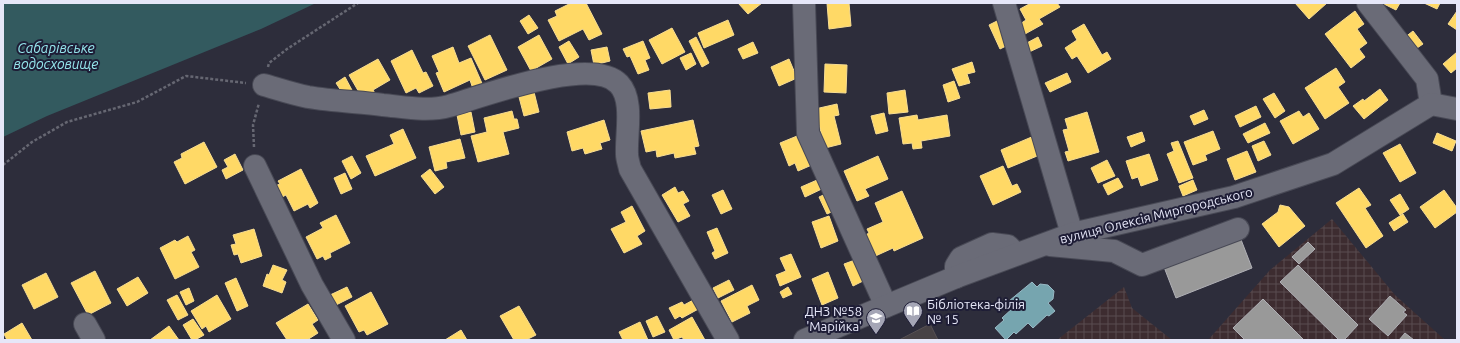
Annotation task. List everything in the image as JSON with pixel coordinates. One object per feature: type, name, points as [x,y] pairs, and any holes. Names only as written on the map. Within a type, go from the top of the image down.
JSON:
[{"type":"street","points":[[804,3],[808,133],[886,306]]},
{"type":"street","points":[[1004,3],[1072,234]]},
{"type":"street","points":[[1368,3],[1427,79],[1431,104],[1457,109]]},
{"type":"street","points":[[264,85],[308,97],[420,109],[447,106],[530,81],[568,74],[588,73],[605,76],[618,82],[625,92],[628,104],[627,155],[630,169],[728,340]]},
{"type":"street","name":"вулиця Олексія Миргородського","points":[[806,340],[956,277],[1072,234],[1234,197],[1333,164],[1431,104]]},
{"type":"street","points":[[255,166],[312,285],[344,340]]},
{"type":"street","points":[[1043,244],[1114,251],[1142,265],[1238,230]]},
{"type":"path","points":[[3,165],[32,142],[67,122],[136,102],[186,76],[264,85],[269,63],[287,49],[358,3]]},
{"type":"shaded area","points":[[1332,219],[1395,295],[1445,340],[1208,340],[1270,270]]},
{"type":"shaded area","points":[[1124,287],[1132,308],[1172,340],[1057,340]]},
{"type":"water","name":"Сабарівське водосховище","points":[[3,3],[316,3],[261,29],[47,116],[3,137]]},
{"type":"building: Homes","points":[[571,3],[586,3],[602,34],[589,40],[583,29],[559,41],[548,20],[557,16],[555,11]]},
{"type":"building: Homes","points":[[738,3],[762,3],[748,14]]},
{"type":"building: Homes","points":[[827,3],[849,3],[851,26],[829,29]]},
{"type":"building: Homes","points":[[1031,3],[1057,3],[1060,7],[1039,19],[1043,24],[1025,34],[1020,24],[1026,20],[1020,9]]},
{"type":"building: Homes","points":[[1295,3],[1327,3],[1309,19]]},
{"type":"building: Homes","points":[[1382,3],[1400,3],[1396,10]]},
{"type":"building: Homes","points":[[1424,3],[1440,3],[1437,9]]},
{"type":"building: Homes","points":[[1355,11],[1364,24],[1357,29],[1367,43],[1359,49],[1365,57],[1351,68],[1325,34]]},
{"type":"building: Homes","points":[[1457,11],[1457,30],[1448,24]]},
{"type":"building: Homes","points":[[529,15],[538,28],[528,34],[520,21]]},
{"type":"building: Homes","points":[[1001,19],[1012,43],[1000,49],[989,25]]},
{"type":"building: Homes","points":[[728,20],[734,35],[704,48],[698,33]]},
{"type":"building: Homes","points":[[1084,24],[1102,55],[1107,52],[1111,59],[1088,73],[1077,56],[1072,59],[1065,48],[1077,40],[1072,31]]},
{"type":"building: Homes","points":[[672,28],[685,52],[662,64],[649,40]]},
{"type":"building: Homes","points":[[1413,31],[1423,44],[1414,50],[1404,38]]},
{"type":"building: Homes","points":[[490,35],[507,70],[485,80],[468,46]]},
{"type":"building: Homes","points":[[539,35],[552,59],[531,71],[518,47]]},
{"type":"building: Homes","points":[[696,37],[709,63],[702,67],[689,41]]},
{"type":"building: Homes","points":[[1038,37],[1042,46],[1027,53],[1023,45]]},
{"type":"building: Homes","points":[[569,41],[579,57],[568,64],[559,47]]},
{"type":"building: Homes","points":[[643,41],[650,58],[645,60],[649,70],[638,74],[630,56],[627,57],[623,49]]},
{"type":"building: Homes","points":[[753,42],[758,53],[743,59],[738,49]]},
{"type":"building: Homes","points":[[453,47],[459,63],[471,58],[484,88],[474,92],[470,80],[444,92],[436,73],[439,72],[432,56]]},
{"type":"building: Homes","points":[[607,47],[610,61],[594,65],[591,50]]},
{"type":"building: Homes","points":[[412,50],[423,73],[426,72],[433,86],[419,93],[416,88],[406,93],[391,61]]},
{"type":"building: Homes","points":[[1457,52],[1457,68],[1451,73],[1443,64]]},
{"type":"building: Homes","points":[[691,53],[696,64],[686,70],[680,58]]},
{"type":"building: Homes","points":[[378,59],[390,80],[373,90],[376,95],[368,100],[363,92],[360,94],[349,75]]},
{"type":"building: Homes","points":[[789,59],[797,78],[779,86],[771,67]]},
{"type":"building: Homes","points":[[972,62],[975,72],[967,74],[970,83],[959,86],[952,69]]},
{"type":"building: Homes","points":[[825,64],[847,65],[846,93],[824,92]]},
{"type":"building: Homes","points":[[1336,68],[1345,82],[1338,87],[1349,103],[1325,119],[1305,88]]},
{"type":"building: Homes","points":[[1067,73],[1071,82],[1050,92],[1045,83]]},
{"type":"building: Homes","points":[[345,77],[353,92],[345,97],[336,83]]},
{"type":"building: Homes","points":[[954,81],[960,98],[948,102],[943,85]]},
{"type":"building: Homes","points":[[1380,89],[1388,100],[1364,119],[1353,106],[1363,99],[1364,101]]},
{"type":"building: Homes","points":[[670,90],[671,107],[650,109],[648,93]]},
{"type":"building: Homes","points":[[905,90],[908,112],[889,114],[887,93]]},
{"type":"building: Homes","points":[[534,92],[539,112],[524,116],[519,97]]},
{"type":"building: Homes","points":[[1274,93],[1285,111],[1275,118],[1263,99]]},
{"type":"building: Homes","points":[[837,104],[839,115],[834,116],[841,144],[825,148],[815,109]]},
{"type":"building: Homes","points":[[1256,106],[1261,117],[1240,127],[1235,116]]},
{"type":"building: Homes","points":[[1204,110],[1208,119],[1194,125],[1190,116]]},
{"type":"building: Homes","points":[[512,111],[514,119],[517,119],[519,128],[503,132],[509,154],[478,162],[471,136],[487,132],[484,118]]},
{"type":"building: Homes","points":[[1299,111],[1303,117],[1309,113],[1319,129],[1293,144],[1280,121]]},
{"type":"building: Homes","points":[[471,112],[475,132],[461,135],[457,115]]},
{"type":"building: Homes","points":[[1087,112],[1099,152],[1068,161],[1065,152],[1069,151],[1063,130],[1068,129],[1065,119]]},
{"type":"building: Homes","points":[[884,113],[888,131],[876,134],[871,116]]},
{"type":"building: Homes","points":[[917,115],[918,120],[947,115],[950,136],[921,141],[922,148],[913,149],[912,143],[903,144],[899,118]]},
{"type":"building: Homes","points":[[604,120],[610,140],[600,143],[602,149],[585,154],[583,148],[572,151],[567,132]]},
{"type":"building: Homes","points":[[693,120],[699,146],[694,147],[696,154],[675,158],[674,153],[657,157],[656,150],[646,152],[641,131]]},
{"type":"building: Homes","points":[[1265,123],[1270,133],[1248,143],[1243,134]]},
{"type":"building: Homes","points":[[403,129],[416,158],[375,176],[366,156],[394,144],[390,135]]},
{"type":"building: Homes","points":[[1213,131],[1220,149],[1205,155],[1207,160],[1193,165],[1184,142]]},
{"type":"building: Homes","points":[[1142,132],[1145,141],[1131,147],[1127,137]]},
{"type":"building: Homes","points":[[1437,133],[1456,141],[1452,151],[1433,143]]},
{"type":"building: Homes","points":[[802,134],[814,164],[798,171],[795,163],[789,166],[780,143]]},
{"type":"building: Homes","points":[[1034,136],[1042,154],[1008,168],[1001,150]]},
{"type":"building: Homes","points":[[460,139],[465,158],[446,162],[447,168],[435,171],[429,147]]},
{"type":"building: Homes","points":[[1178,141],[1193,178],[1179,183],[1167,154],[1174,151],[1171,143]]},
{"type":"building: Homes","points":[[1264,141],[1271,155],[1258,161],[1252,146]]},
{"type":"building: Homes","points":[[204,142],[217,167],[185,184],[174,162],[182,158],[181,154]]},
{"type":"building: Homes","points":[[1400,144],[1416,173],[1400,182],[1383,153]]},
{"type":"building: Homes","points":[[1247,151],[1256,172],[1235,180],[1227,159]]},
{"type":"building: Homes","points":[[235,154],[243,170],[226,179],[222,170],[228,167],[224,160]]},
{"type":"building: Homes","points":[[1149,154],[1158,180],[1141,186],[1138,177],[1132,179],[1126,161]]},
{"type":"building: Homes","points":[[352,156],[361,173],[351,179],[342,161]]},
{"type":"building: Homes","points":[[878,156],[888,179],[865,189],[869,196],[857,201],[844,171]]},
{"type":"building: Homes","points":[[1107,160],[1115,176],[1098,183],[1091,168]]},
{"type":"building: Homes","points":[[1003,166],[1012,186],[1017,184],[1021,192],[993,205],[980,176]]},
{"type":"building: Homes","points":[[301,169],[318,203],[310,208],[308,204],[294,211],[286,195],[280,198],[275,186],[280,184],[278,181]]},
{"type":"building: Homes","points":[[430,169],[444,187],[435,194],[421,176]]},
{"type":"building: Homes","points":[[345,173],[352,189],[341,194],[334,178]]},
{"type":"building: Homes","points":[[824,177],[828,186],[805,197],[801,187]]},
{"type":"building: Homes","points":[[1118,178],[1123,187],[1108,195],[1103,185]]},
{"type":"building: Homes","points":[[1193,180],[1197,190],[1183,196],[1179,186]]},
{"type":"building: Homes","points":[[675,187],[678,193],[683,191],[689,201],[683,204],[690,216],[678,222],[662,195]]},
{"type":"building: Homes","points":[[1359,188],[1371,205],[1365,208],[1383,236],[1366,248],[1336,203]]},
{"type":"building: Homes","points":[[723,190],[732,209],[721,214],[712,195]]},
{"type":"building: Homes","points":[[1444,190],[1457,208],[1457,212],[1435,228],[1420,207]]},
{"type":"building: Homes","points":[[902,191],[923,238],[894,251],[893,248],[871,258],[862,237],[869,233],[867,229],[883,222],[875,203]]},
{"type":"building: Homes","points":[[830,192],[838,209],[827,214],[819,197]]},
{"type":"building: Homes","points":[[1400,194],[1409,209],[1400,215],[1390,200]]},
{"type":"building: Homes","points":[[1280,205],[1289,207],[1305,226],[1279,247],[1262,224],[1278,212]]},
{"type":"building: Homes","points":[[632,206],[645,231],[637,236],[642,244],[624,253],[611,229],[626,222],[621,212]]},
{"type":"building: Homes","points":[[1403,214],[1408,222],[1394,231],[1389,223]]},
{"type":"building: Homes","points":[[336,215],[350,243],[330,253],[331,257],[325,260],[323,256],[317,259],[306,237],[323,228],[320,223]]},
{"type":"building: Homes","points":[[829,216],[838,241],[821,248],[812,222]]},
{"type":"building: Homes","points":[[717,228],[728,253],[715,259],[712,253],[715,251],[707,232]]},
{"type":"building: Homes","points":[[254,229],[262,256],[241,263],[238,254],[234,255],[231,245],[236,244],[233,235]]},
{"type":"building: Homes","points":[[188,236],[195,250],[191,252],[199,267],[175,279],[160,248],[175,240],[177,242]]},
{"type":"building: Homes","points":[[791,254],[801,277],[780,286],[776,275],[786,271],[780,258]]},
{"type":"building: Homes","points":[[855,260],[863,281],[853,286],[844,264]]},
{"type":"building: Homes","points":[[273,265],[287,270],[282,280],[286,282],[282,293],[263,286],[267,274],[269,275]]},
{"type":"building: Homes","points":[[95,271],[111,303],[88,315],[71,283]]},
{"type":"building: Homes","points":[[828,272],[838,298],[822,305],[812,279]]},
{"type":"building: Homes","points":[[46,273],[58,297],[34,309],[22,285]]},
{"type":"building: Homes","points":[[138,277],[148,293],[127,306],[117,289]]},
{"type":"building: Homes","points":[[236,278],[248,306],[237,311],[225,283]]},
{"type":"building: Homes","points":[[729,280],[734,290],[718,298],[713,288]]},
{"type":"building: Homes","points":[[752,285],[759,300],[747,306],[750,313],[732,322],[721,301]]},
{"type":"building: Homes","points":[[347,287],[352,297],[336,305],[330,295]]},
{"type":"building: Homes","points":[[788,287],[792,294],[783,298],[780,292]]},
{"type":"building: Homes","points":[[189,288],[194,301],[186,305],[180,292]]},
{"type":"building: Homes","points":[[371,292],[388,324],[367,335],[364,330],[359,332],[345,306]]},
{"type":"building: Homes","points":[[177,295],[188,315],[178,320],[167,300]]},
{"type":"building: Homes","points":[[217,295],[231,319],[209,332],[206,326],[202,329],[191,311]]},
{"type":"building: Homes","points":[[697,298],[702,307],[682,318],[680,316],[675,319],[669,308],[682,302],[684,305]]},
{"type":"building: Homes","points":[[308,304],[318,320],[312,324],[318,333],[307,340],[287,340],[276,323]]},
{"type":"building: Homes","points":[[519,306],[536,335],[526,340],[514,340],[500,316]]},
{"type":"building: Homes","points":[[657,316],[665,332],[653,337],[646,321]]},
{"type":"building: Homes","points":[[692,317],[705,340],[684,340],[682,337],[674,340],[669,330]]},
{"type":"building: Homes","points":[[193,319],[204,335],[195,340],[192,340],[183,325]]},
{"type":"building: Homes","points":[[640,322],[648,340],[623,340],[619,332]]},
{"type":"building: Homes","points":[[22,323],[32,340],[7,340],[4,334]]},
{"type":"building: Homes","points":[[169,326],[179,340],[150,340]]},
{"type":"building: Homes","points":[[461,330],[467,340],[445,340]]},
{"type":"building: Public","points":[[1032,282],[1037,287],[1040,284],[1048,285],[1054,291],[1053,299],[1048,303],[1055,311],[1049,316],[1047,315],[1033,328],[1028,323],[1016,334],[1014,332],[1006,340],[995,328],[1004,320],[1002,318],[1014,307],[1009,301]]},
{"type":"building: Industry","points":[[1240,237],[1252,268],[1176,298],[1164,267]]},
{"type":"building: Industry","points":[[1308,242],[1315,249],[1299,264],[1292,257]]},
{"type":"building: Industry","points":[[1298,265],[1358,325],[1344,340],[1339,340],[1280,282]]},
{"type":"building: Industry","points":[[1390,296],[1406,310],[1403,312],[1407,315],[1388,336],[1369,319]]},
{"type":"building: Industry","points":[[1263,299],[1304,340],[1245,340],[1233,328]]},
{"type":"building: Industry","points":[[1405,333],[1414,340],[1399,340]]},
{"type":"building: Other","points":[[930,324],[938,340],[899,340]]},
{"type":"place","name":"Бібліотека-філія № 15","points":[[913,328]]},
{"type":"place","name":"ДНЗ №58 'Марійка'","points":[[876,335]]}]
